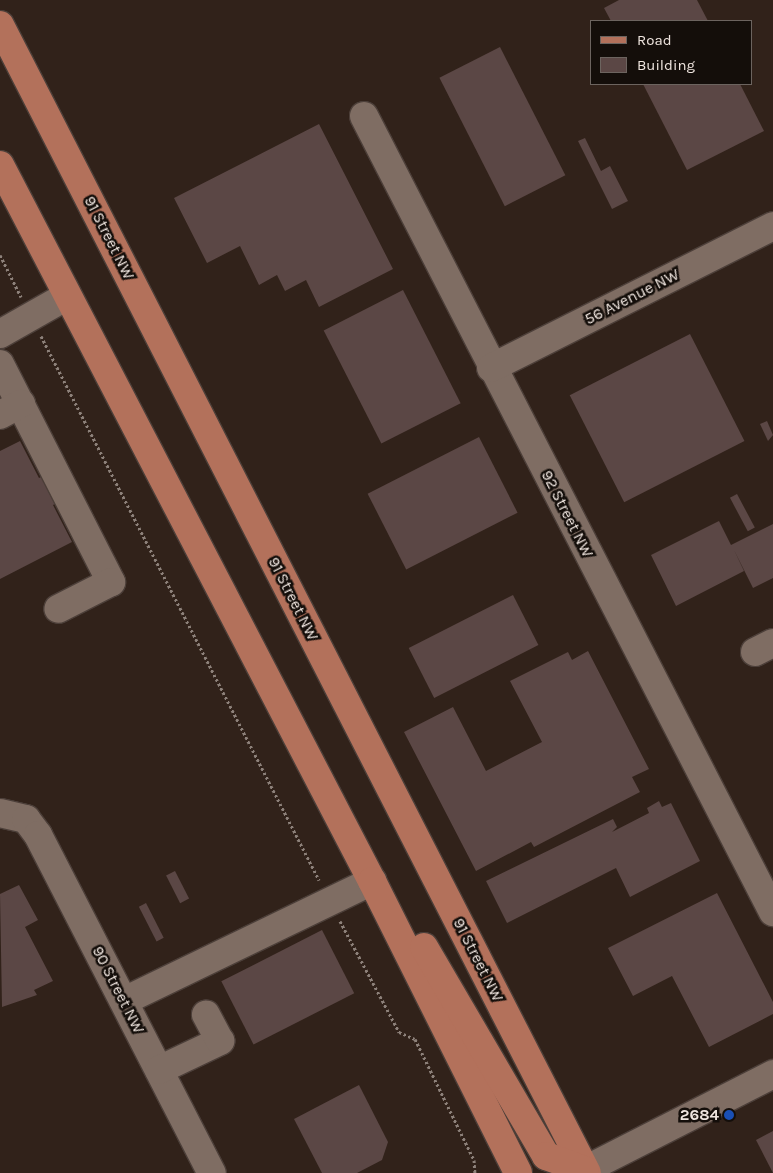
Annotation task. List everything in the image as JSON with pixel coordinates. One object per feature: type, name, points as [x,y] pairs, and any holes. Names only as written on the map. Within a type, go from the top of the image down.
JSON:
[{"type":"main road","name":"91 Street NW","points":[[0,25],[584,1172]]},
{"type":"main road","points":[[0,165],[374,885],[518,1173]]},
{"type":"main road","points":[[374,885],[415,931],[546,1156],[584,1172]]},
{"type":"street","name":"92 Street NW","points":[[364,116],[490,368],[773,912]]},
{"type":"street","name":"56 Avenue NW","points":[[490,368],[773,226]]},
{"type":"street","points":[[0,334],[32,318],[67,296]]},
{"type":"street","points":[[0,364],[10,410],[111,582],[58,609]]},
{"type":"street","name":"90 Street NW","points":[[8,814],[38,835],[212,1173]]},
{"type":"street","points":[[124,1001],[331,902],[374,885]]},
{"type":"street","points":[[159,1070],[220,1041],[206,1015]]},
{"type":"street","points":[[584,1172],[773,1074]]},
{"type":"path","points":[[0,255],[399,1032],[415,1039],[474,1160],[475,1173]]},
{"type":"building","points":[[619,0],[697,0],[707,20],[610,20],[604,8]]},
{"type":"building","points":[[500,47],[565,175],[505,206],[439,78]]},
{"type":"building","points":[[644,85],[741,85],[764,131],[687,170]]},
{"type":"building","points":[[319,124],[393,269],[319,307],[306,280],[285,291],[277,275],[259,285],[240,246],[207,263],[174,198]]},
{"type":"building","points":[[585,138],[601,171],[610,166],[628,201],[612,209],[578,141]]},
{"type":"building","points":[[403,290],[461,403],[381,444],[324,330]]},
{"type":"building","points":[[690,334],[744,441],[624,502],[570,395]]},
{"type":"building","points":[[767,421],[773,435],[768,441],[760,424]]},
{"type":"building","points":[[479,437],[518,513],[406,569],[368,494]]},
{"type":"building","points":[[20,441],[39,478],[49,473],[63,500],[53,505],[72,542],[0,579],[0,451]]},
{"type":"building","points":[[737,494],[755,528],[748,531],[730,498]]},
{"type":"building","points":[[719,521],[731,545],[773,524],[773,578],[753,588],[734,550],[744,571],[676,606],[651,555]]},
{"type":"building","points":[[513,595],[538,645],[434,698],[409,648]]},
{"type":"building","points":[[588,651],[649,769],[632,777],[640,792],[534,847],[531,842],[476,871],[404,732],[453,707],[486,771],[542,742],[510,681],[568,652],[572,660]]},
{"type":"building","points":[[659,801],[662,807],[671,803],[700,861],[630,897],[616,868],[507,923],[486,881],[613,819],[617,827],[612,832],[649,813],[647,808]]},
{"type":"building","points":[[175,871],[189,899],[180,903],[166,876]]},
{"type":"building","points":[[19,885],[38,920],[25,927],[53,981],[34,990],[37,995],[2,1007],[0,894]]},
{"type":"building","points":[[717,893],[773,1002],[773,1014],[709,1047],[672,976],[633,996],[608,948]]},
{"type":"building","points":[[146,903],[164,938],[157,941],[139,907]]},
{"type":"building","points":[[322,930],[354,993],[254,1045],[221,981]]},
{"type":"building","points":[[359,1085],[388,1142],[382,1160],[357,1173],[322,1173],[294,1119]]},
{"type":"building","points":[[773,1131],[773,1173],[756,1140]]},
{"type":"place","name":"2684","points":[[729,1115]]}]
